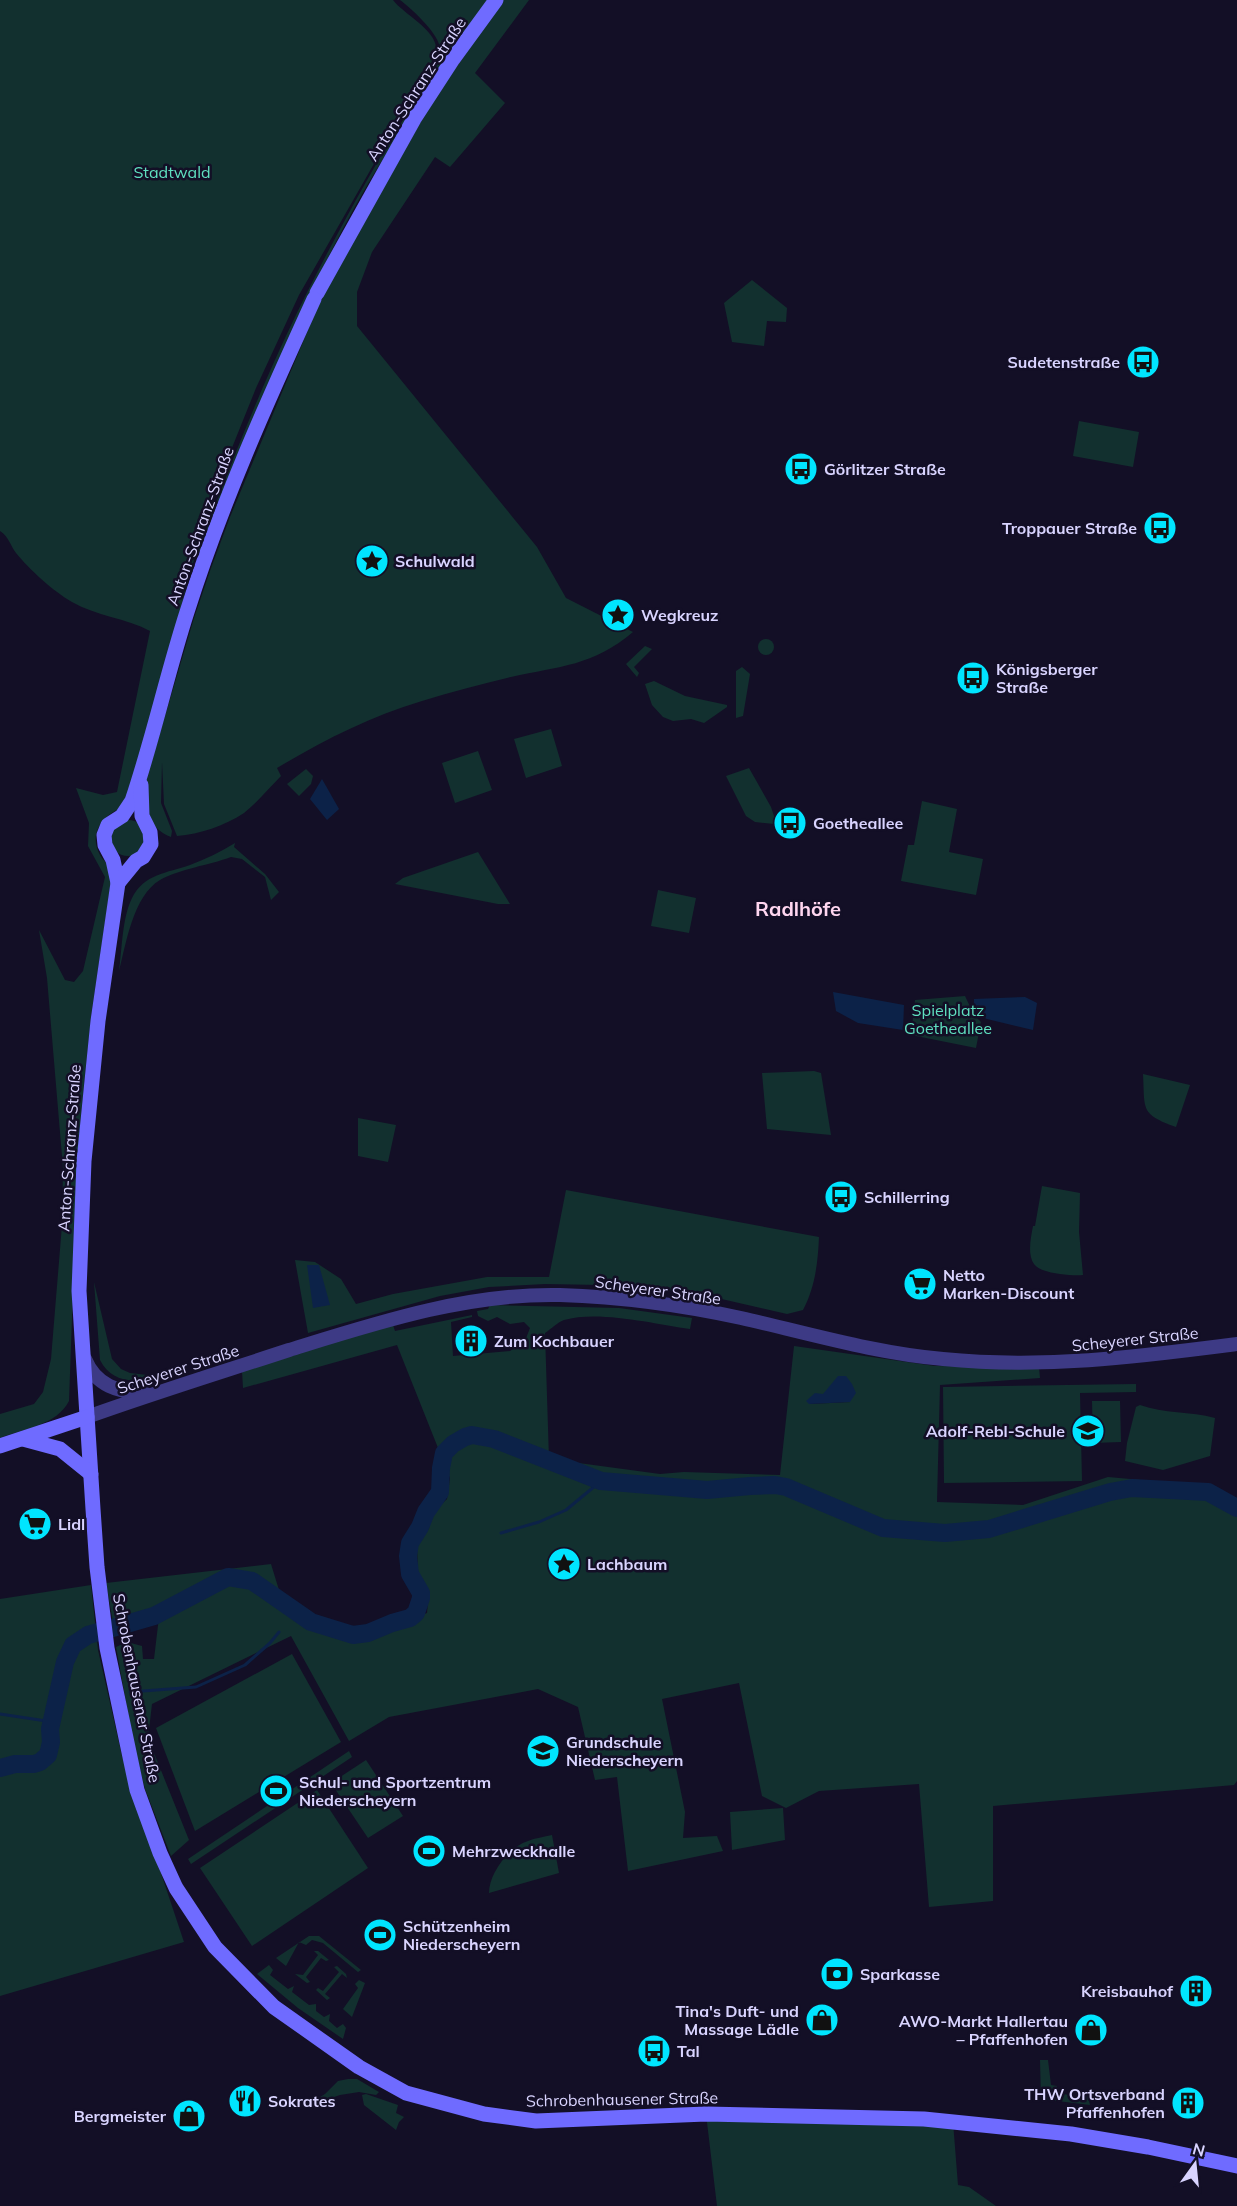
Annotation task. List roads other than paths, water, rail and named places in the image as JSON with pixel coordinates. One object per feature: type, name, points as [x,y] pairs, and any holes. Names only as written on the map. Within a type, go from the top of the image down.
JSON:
[{"type":"main road","name":"Anton-Schranz-Straße","points":[[87,1417],[79,1291],[84,1161],[88,1100],[108,942],[118,884],[115,866],[105,845],[106,830],[112,822],[122,816],[132,801],[187,612],[212,539],[249,444],[316,296],[414,119],[453,59],[496,0]]},
{"type":"main road","name":"Anton-Schranz-Straße","points":[[118,884],[136,861],[143,857],[151,844],[150,832],[141,810],[141,773]]},
{"type":"main road","points":[[122,816],[134,816],[144,822]]},
{"type":"main road","points":[[110,854],[122,862],[136,861]]},
{"type":"main road","points":[[0,1446],[87,1417]]},
{"type":"main road","name":"Schrobenhausener Straße","points":[[87,1417],[103,1624],[127,1746],[146,1818],[177,1888],[203,1931],[244,1978],[274,2007],[358,2067],[406,2092],[476,2112],[536,2121],[706,2114],[891,2117],[975,2123],[1093,2138],[1237,2166]]},
{"type":"main road","points":[[22,1439],[60,1449],[91,1474]]},
{"type":"street","name":"Scheyerer Straße","points":[[87,1417],[391,1319],[473,1303],[537,1296],[558,1295],[613,1299],[693,1309],[852,1345],[942,1359],[1064,1364],[1237,1344]]},
{"type":"street","points":[[82,1354],[92,1373],[104,1384],[119,1391],[154,1394]]},
{"type":"water","points":[[322,779],[339,809],[327,820],[310,799]]},
{"type":"water","points":[[833,992],[904,1005],[903,1030],[858,1023],[836,1011]]},
{"type":"water","points":[[1025,997],[1037,1003],[1033,1030],[987,1019],[974,1013],[974,999]]},
{"type":"water","points":[[307,1265],[319,1265],[330,1305],[313,1308]]},
{"type":"water","points":[[838,1376],[846,1376],[852,1384],[856,1393],[850,1402],[809,1404],[806,1401],[815,1393],[823,1394]]},
{"type":"waterway","points":[[0,1768],[15,1764],[34,1764],[48,1755],[51,1742],[50,1729],[65,1662],[73,1645],[88,1635],[154,1616],[228,1577],[252,1581],[311,1622],[353,1635],[368,1633],[410,1618],[416,1613],[421,1598],[421,1593],[410,1574],[408,1556],[410,1543],[426,1512],[440,1492],[444,1453],[453,1444],[472,1435],[494,1439],[601,1481],[707,1490],[775,1485],[786,1487],[883,1528],[945,1533],[989,1529],[1110,1492],[1132,1488],[1208,1492],[1237,1508]]},
{"type":"waterway","points":[[501,1533],[539,1522],[566,1510],[601,1481]]},
{"type":"waterway","points":[[130,1692],[196,1687],[245,1665],[279,1632]]},
{"type":"waterway","points":[[0,1714],[53,1722]]},
{"type":"place","name":"Sudetenstraße","points":[[1143,362]]},
{"type":"place","name":"Görlitzer Straße","points":[[801,469]]},
{"type":"place","name":"Troppauer Straße","points":[[1160,528]]},
{"type":"place","name":"Schulwald","points":[[372,561]]},
{"type":"place","name":"Wegkreuz","points":[[618,615]]},
{"type":"place","name":"Königsberger Straße","points":[[973,678]]},
{"type":"place","name":"Goetheallee","points":[[790,823]]},
{"type":"place","name":"Schillerring","points":[[841,1197]]},
{"type":"place","name":"Netto Marken-Discount","points":[[920,1284]]},
{"type":"place","name":"Zum Kochbauer","points":[[471,1341]]},
{"type":"place","name":"Adolf-Rebl-Schule","points":[[1088,1431]]},
{"type":"place","name":"Lidl","points":[[35,1524]]},
{"type":"place","name":"Lachbaum","points":[[564,1564]]},
{"type":"place","name":"Grundschule Niederscheyern","points":[[543,1751]]},
{"type":"place","name":"Schul- und Sportzentrum Niederscheyern","points":[[276,1791]]},
{"type":"place","name":"Mehrzweckhalle","points":[[429,1851]]},
{"type":"place","name":"Schützenheim Niederscheyern","points":[[380,1935]]},
{"type":"place","name":"Sparkasse","points":[[837,1974]]},
{"type":"place","name":"Kreisbauhof","points":[[1196,1991]]},
{"type":"place","name":"Tina's Duft- und Massage Lädle","points":[[822,2020]]},
{"type":"place","name":"AWO-Markt Hallertau – Pfaffenhofen","points":[[1091,2030]]},
{"type":"place","name":"Tal","points":[[654,2051]]},
{"type":"place","name":"Sokrates","points":[[245,2101]]},
{"type":"place","name":"THW Ortsverband Pfaffenhofen","points":[[1188,2103]]},
{"type":"place","name":"Bergmeister","points":[[189,2116]]},
{"type":"district","name":"Radlhöfe","points":[[798,909]]},
{"type":"park label","name":"Stadtwald","points":[[172,172]]},
{"type":"park label","name":"Spielplatz Goetheallee","points":[[948,1019]]}]
